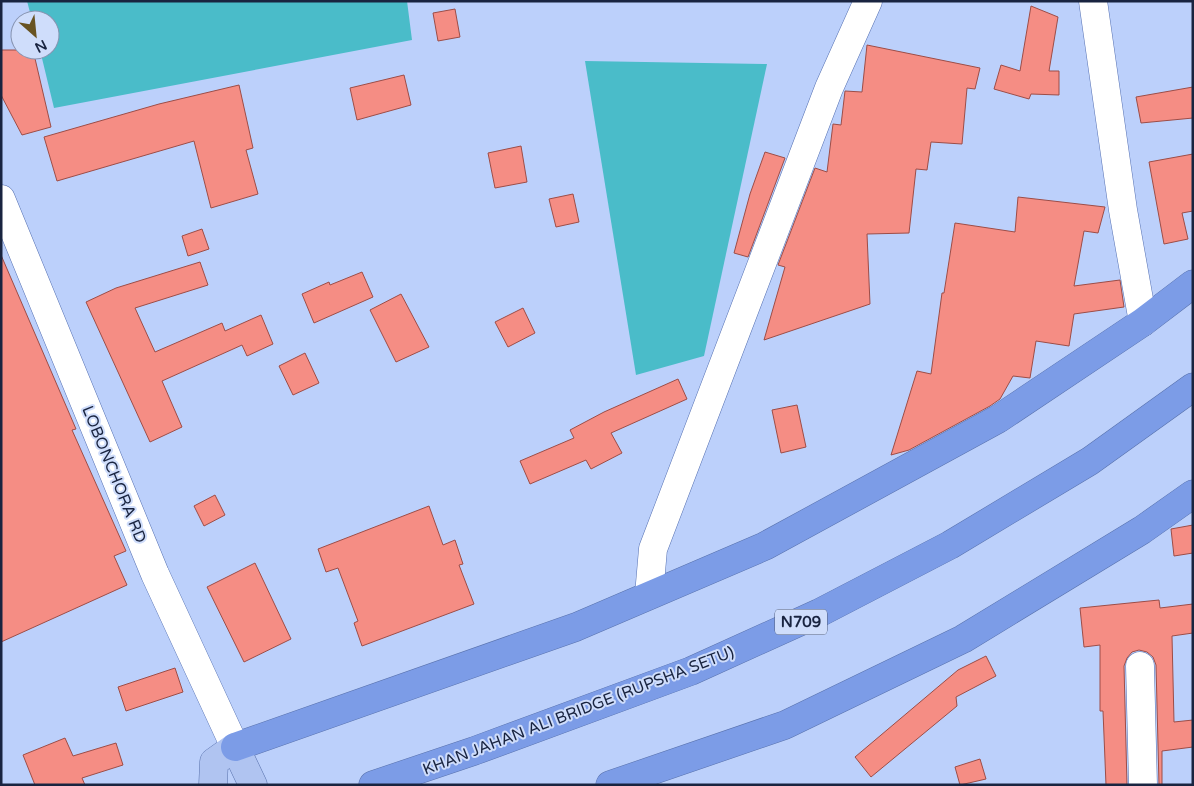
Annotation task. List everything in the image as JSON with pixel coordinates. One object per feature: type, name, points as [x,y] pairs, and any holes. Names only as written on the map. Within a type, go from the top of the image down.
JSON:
[{"type":"highway","points":[[235,747],[576,626],[764,546],[998,419],[1143,322],[1193,284]]},
{"type":"highway","name":"KHAN JAHAN ALI BRIDGE (RUPSHA SETU)","points":[[373,785],[474,751],[691,671],[819,613],[950,545],[1090,461],[1193,387]]},
{"type":"highway","points":[[610,785],[785,725],[963,640],[1142,530],[1193,494]]},
{"type":"main road","points":[[213,785],[214,762],[235,747],[253,785]]},
{"type":"street","points":[[649,595],[653,549],[829,88],[868,1]]},
{"type":"street","points":[[1093,1],[1123,210],[1143,322]]},
{"type":"street","name":"LOBONCHORA RD","points":[[1,199],[155,574],[235,747]]},
{"type":"street","points":[[1140,666],[1143,785]]},
{"type":"shaded area","points":[[27,1],[407,1],[412,40],[54,108],[42,60],[60,60],[60,10],[29,10]]},
{"type":"shaded area","points":[[585,61],[767,64],[704,356],[636,375]]},
{"type":"building","points":[[1031,6],[1058,17],[1049,71],[1059,71],[1059,95],[1031,94],[1029,99],[994,89],[1001,65],[1020,71]]},
{"type":"building","points":[[455,9],[460,37],[438,41],[433,13]]},
{"type":"building","points":[[867,45],[980,68],[975,89],[967,88],[962,144],[931,142],[927,170],[916,169],[909,233],[867,234],[870,304],[764,340],[785,267],[778,265],[815,168],[827,172],[833,124],[841,125],[845,91],[862,92]]},
{"type":"building","points":[[1,50],[10,50],[10,60],[35,60],[51,127],[22,135],[1,95]]},
{"type":"building","points":[[404,75],[411,105],[357,120],[350,88]]},
{"type":"building","points":[[239,85],[253,148],[246,150],[258,194],[211,208],[194,141],[57,181],[44,137],[159,104]]},
{"type":"building","points":[[1193,87],[1193,118],[1141,123],[1136,97]]},
{"type":"building","points":[[521,146],[527,182],[495,188],[488,153]]},
{"type":"building","points":[[765,152],[785,158],[748,257],[734,253],[750,194]]},
{"type":"building","points":[[1193,154],[1193,211],[1182,213],[1188,239],[1164,244],[1149,162]]},
{"type":"building","points":[[573,194],[579,222],[556,227],[549,199]]},
{"type":"building","points":[[1018,197],[1105,207],[1098,233],[1084,231],[1074,286],[1120,280],[1124,307],[1074,314],[1069,346],[1036,341],[1030,378],[1013,376],[1000,399],[990,406],[909,450],[891,455],[917,371],[931,374],[942,293],[944,293],[955,223],[1015,232]]},
{"type":"building","points":[[202,229],[209,249],[188,256],[182,236]]},
{"type":"building","points":[[1,255],[76,429],[72,430],[126,551],[114,556],[127,585],[1,642]]},
{"type":"building","points":[[200,262],[208,285],[135,308],[155,352],[222,323],[225,331],[261,315],[273,344],[247,356],[242,345],[162,381],[182,427],[150,442],[86,302],[116,288]]},
{"type":"building","points":[[362,272],[373,297],[314,323],[302,294],[329,282],[330,285]]},
{"type":"building","points":[[401,294],[429,347],[396,362],[370,310]]},
{"type":"building","points":[[523,308],[535,333],[508,347],[495,322]]},
{"type":"building","points":[[305,353],[319,383],[293,395],[279,366]]},
{"type":"building","points":[[678,379],[687,399],[611,433],[622,453],[591,469],[586,460],[530,484],[520,461],[574,438],[570,430],[604,412]]},
{"type":"building","points":[[797,405],[806,447],[781,453],[772,410]]},
{"type":"building","points":[[215,495],[225,515],[204,526],[194,506]]},
{"type":"building","points":[[429,506],[443,545],[455,540],[463,564],[459,565],[474,604],[362,646],[354,623],[358,621],[338,568],[326,572],[318,549]]},
{"type":"building","points":[[1193,525],[1193,553],[1174,556],[1171,529]]},
{"type":"building","points":[[255,563],[291,639],[244,662],[207,587]]},
{"type":"building","points":[[1159,600],[1160,608],[1193,604],[1193,633],[1172,636],[1174,722],[1193,720],[1193,747],[1162,751],[1162,785],[1159,785],[1156,665],[1153,657],[1147,652],[1139,650],[1132,652],[1124,666],[1127,785],[1106,785],[1103,711],[1100,711],[1100,645],[1084,647],[1080,608]]},
{"type":"building","points":[[986,656],[996,676],[956,697],[957,706],[871,777],[855,757],[958,670]]},
{"type":"building","points":[[175,668],[183,692],[126,711],[118,687]]},
{"type":"building","points":[[65,738],[73,756],[116,743],[123,765],[82,778],[85,785],[35,785],[23,755]]},
{"type":"building","points":[[980,759],[986,779],[960,785],[955,767]]}]
